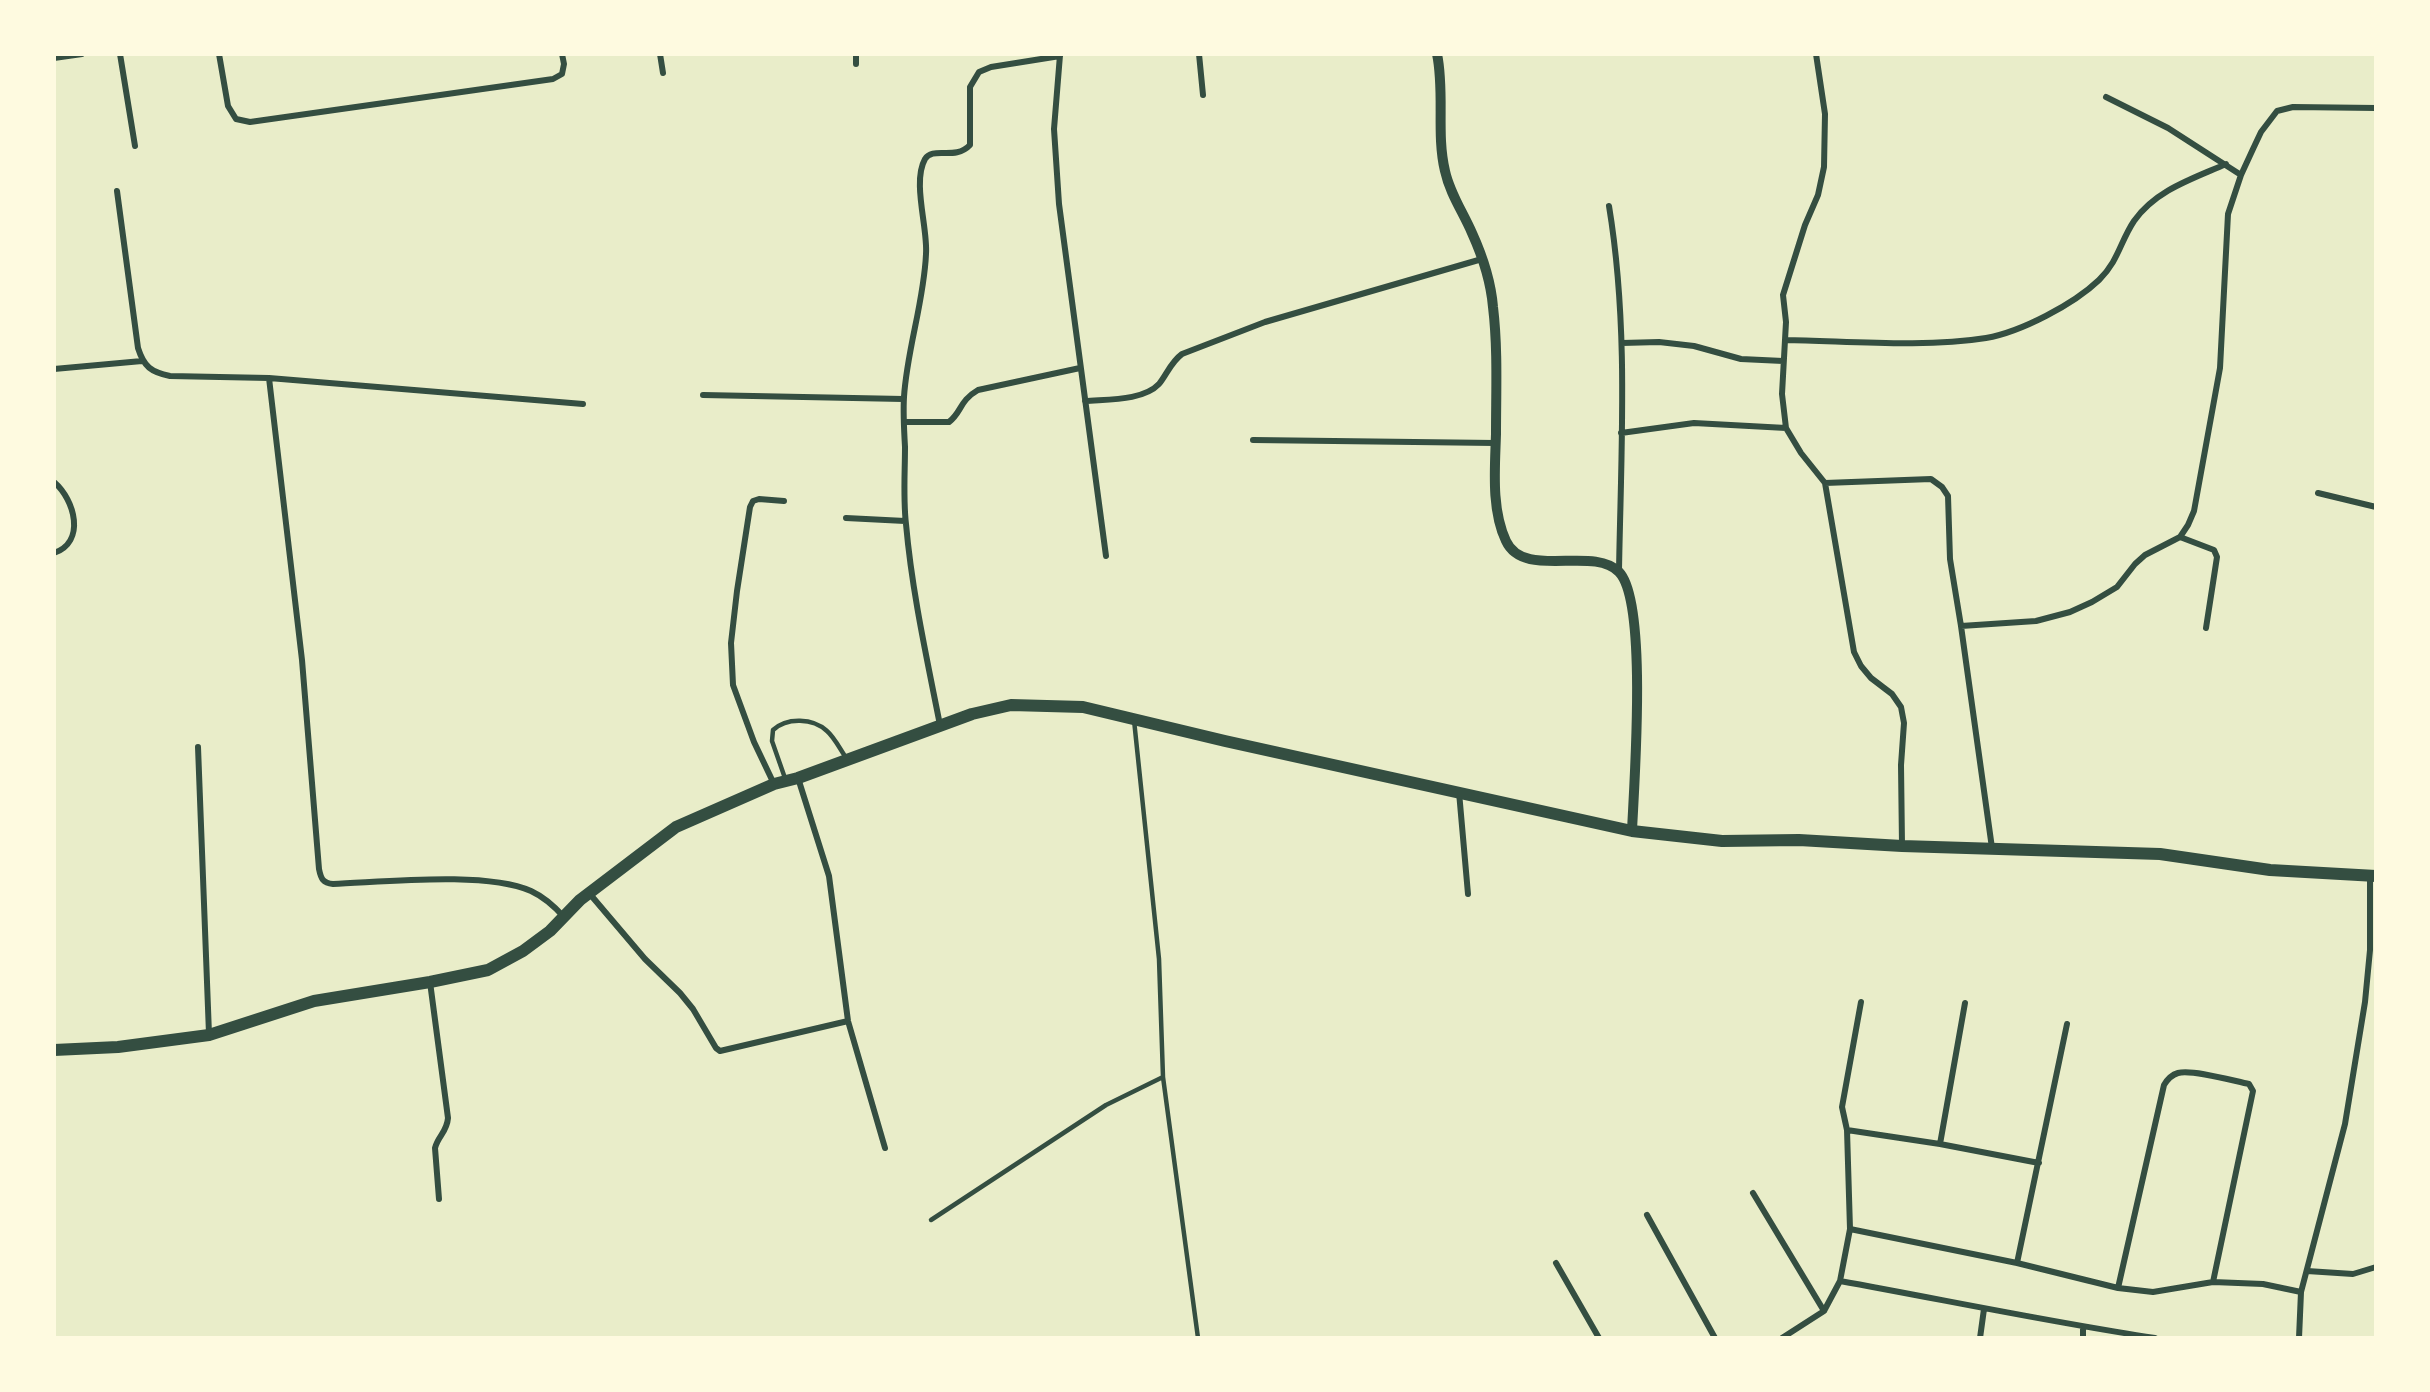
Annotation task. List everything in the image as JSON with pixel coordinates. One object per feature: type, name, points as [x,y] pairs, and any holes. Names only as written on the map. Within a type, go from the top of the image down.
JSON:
[{"type":"main road","points":[[54,1050],[118,1047],[209,1035],[314,1001],[430,982],[488,969],[510,960],[550,930],[589,893],[676,827],[786,781],[972,714],[1011,705],[1083,707],[1134,717],[1225,741],[1632,831],[1722,841],[1799,840],[1902,846],[2160,854],[2270,870],[2373,876]]},
{"type":"street","points":[[54,58],[82,54]]},
{"type":"street","points":[[120,54],[135,146]]},
{"type":"street","points":[[219,54],[228,106],[236,119],[250,122],[553,79],[562,74],[564,64],[562,54]]},
{"type":"street","points":[[660,54],[663,73]]},
{"type":"street","points":[[855,54],[856,64]]},
{"type":"street","points":[[1199,54],[1203,96]]},
{"type":"street","points":[[1437,54],[1444,169],[1450,190],[1473,234],[1493,304],[1496,344],[1497,501],[1506,542],[1522,556],[1532,559],[1598,562],[1619,572]]},
{"type":"street","points":[[1816,54],[1825,114],[1824,167],[1818,195],[1804,225],[1783,295],[1785,340],[1782,394],[1786,428],[1801,453],[1826,483],[1854,652],[1861,666],[1871,678],[1892,694],[1900,707],[1904,723],[1901,765],[1902,846]]},
{"type":"street","points":[[940,726],[910,562],[905,521],[903,399],[927,250],[921,187],[925,160],[933,153],[959,154],[970,145],[970,87],[979,72],[991,67],[1060,55],[1054,129],[1059,204],[1106,556]]},
{"type":"street","points":[[2106,97],[2168,128],[2241,176]]},
{"type":"street","points":[[1961,626],[2036,621],[2070,612],[2106,595],[2145,555],[2180,537],[2194,511],[2220,368],[2228,214],[2241,176],[2261,132],[2277,111],[2294,107],[2376,108]]},
{"type":"street","points":[[1785,340],[1913,343],[1988,338],[2036,321],[2070,302],[2098,281],[2119,254],[2134,221],[2154,199],[2174,186],[2226,164]]},
{"type":"street","points":[[117,191],[138,348],[142,361],[155,372],[170,376],[269,378],[584,405]]},
{"type":"street","points":[[1609,206],[1620,290],[1622,344],[1619,572],[1626,584],[1632,610],[1638,689],[1632,831]]},
{"type":"street","points":[[1085,401],[1148,392],[1158,384],[1175,359],[1182,354],[1265,322],[1482,259]]},
{"type":"street","points":[[1622,344],[1659,342],[1694,346],[1741,358],[1783,362]]},
{"type":"street","points":[[54,369],[142,361]]},
{"type":"street","points":[[904,422],[949,422],[955,417],[966,397],[978,390],[1080,368]]},
{"type":"street","points":[[269,378],[302,660],[318,858],[322,879],[326,883],[333,884],[436,880],[483,881],[531,891],[564,916]]},
{"type":"street","points":[[703,395],[903,399]]},
{"type":"street","points":[[1621,433],[1694,423],[1786,428]]},
{"type":"street","points":[[1253,440],[1496,443]]},
{"type":"street","points":[[1826,483],[1924,478],[1942,487],[1948,496],[1950,559],[1954,594],[1961,626],[1992,848]]},
{"type":"street","points":[[54,482],[69,498],[74,530],[72,540],[65,549],[54,554]]},
{"type":"street","points":[[2319,493],[2376,507]]},
{"type":"street","points":[[784,501],[753,501],[750,507],[731,643],[733,685],[754,742],[786,781],[829,876],[848,1021],[885,1148]]},
{"type":"street","points":[[846,518],[905,521]]},
{"type":"street","points":[[2180,537],[2214,550],[2217,557],[2206,628]]},
{"type":"street","points":[[198,747],[209,1035]]},
{"type":"street","points":[[1459,792],[1467,894]]},
{"type":"street","points":[[2299,1338],[2301,1292],[2345,1124],[2365,1002],[2373,876]]},
{"type":"street","points":[[589,893],[645,959],[680,993],[720,1051],[848,1021]]},
{"type":"street","points":[[430,982],[448,1118],[447,1128],[435,1148],[439,1199]]},
{"type":"street","points":[[1782,1338],[1824,1311],[1840,1281],[1850,1230],[1847,1130],[1842,1107],[1861,1002]]},
{"type":"street","points":[[1940,1144],[1965,1003]]},
{"type":"street","points":[[2017,1263],[2067,1024]]},
{"type":"street","points":[[2118,1288],[2164,1085],[2177,1073],[2222,1078],[2249,1084],[2253,1090],[2213,1282]]},
{"type":"street","points":[[1847,1130],[1940,1144],[2039,1163]]},
{"type":"street","points":[[1753,1193],[1824,1311]]},
{"type":"street","points":[[1647,1215],[1715,1338]]},
{"type":"street","points":[[1850,1230],[2017,1263],[2118,1288],[2153,1292],[2213,1282],[2263,1284],[2301,1292]]},
{"type":"street","points":[[1556,1263],[1599,1338]]},
{"type":"street","points":[[2307,1271],[2353,1274],[2376,1268]]},
{"type":"street","points":[[1840,1281],[2083,1327],[2155,1338]]},
{"type":"street","points":[[1980,1338],[1984,1309]]},
{"type":"street","points":[[2083,1327],[2083,1338]]},
{"type":"lane","points":[[1134,717],[1159,959],[1163,1077],[1198,1338]]},
{"type":"lane","points":[[786,781],[772,741],[773,730],[780,724],[796,721],[811,722],[827,731],[847,760]]},
{"type":"lane","points":[[931,1220],[1106,1105],[1163,1077]]}]
